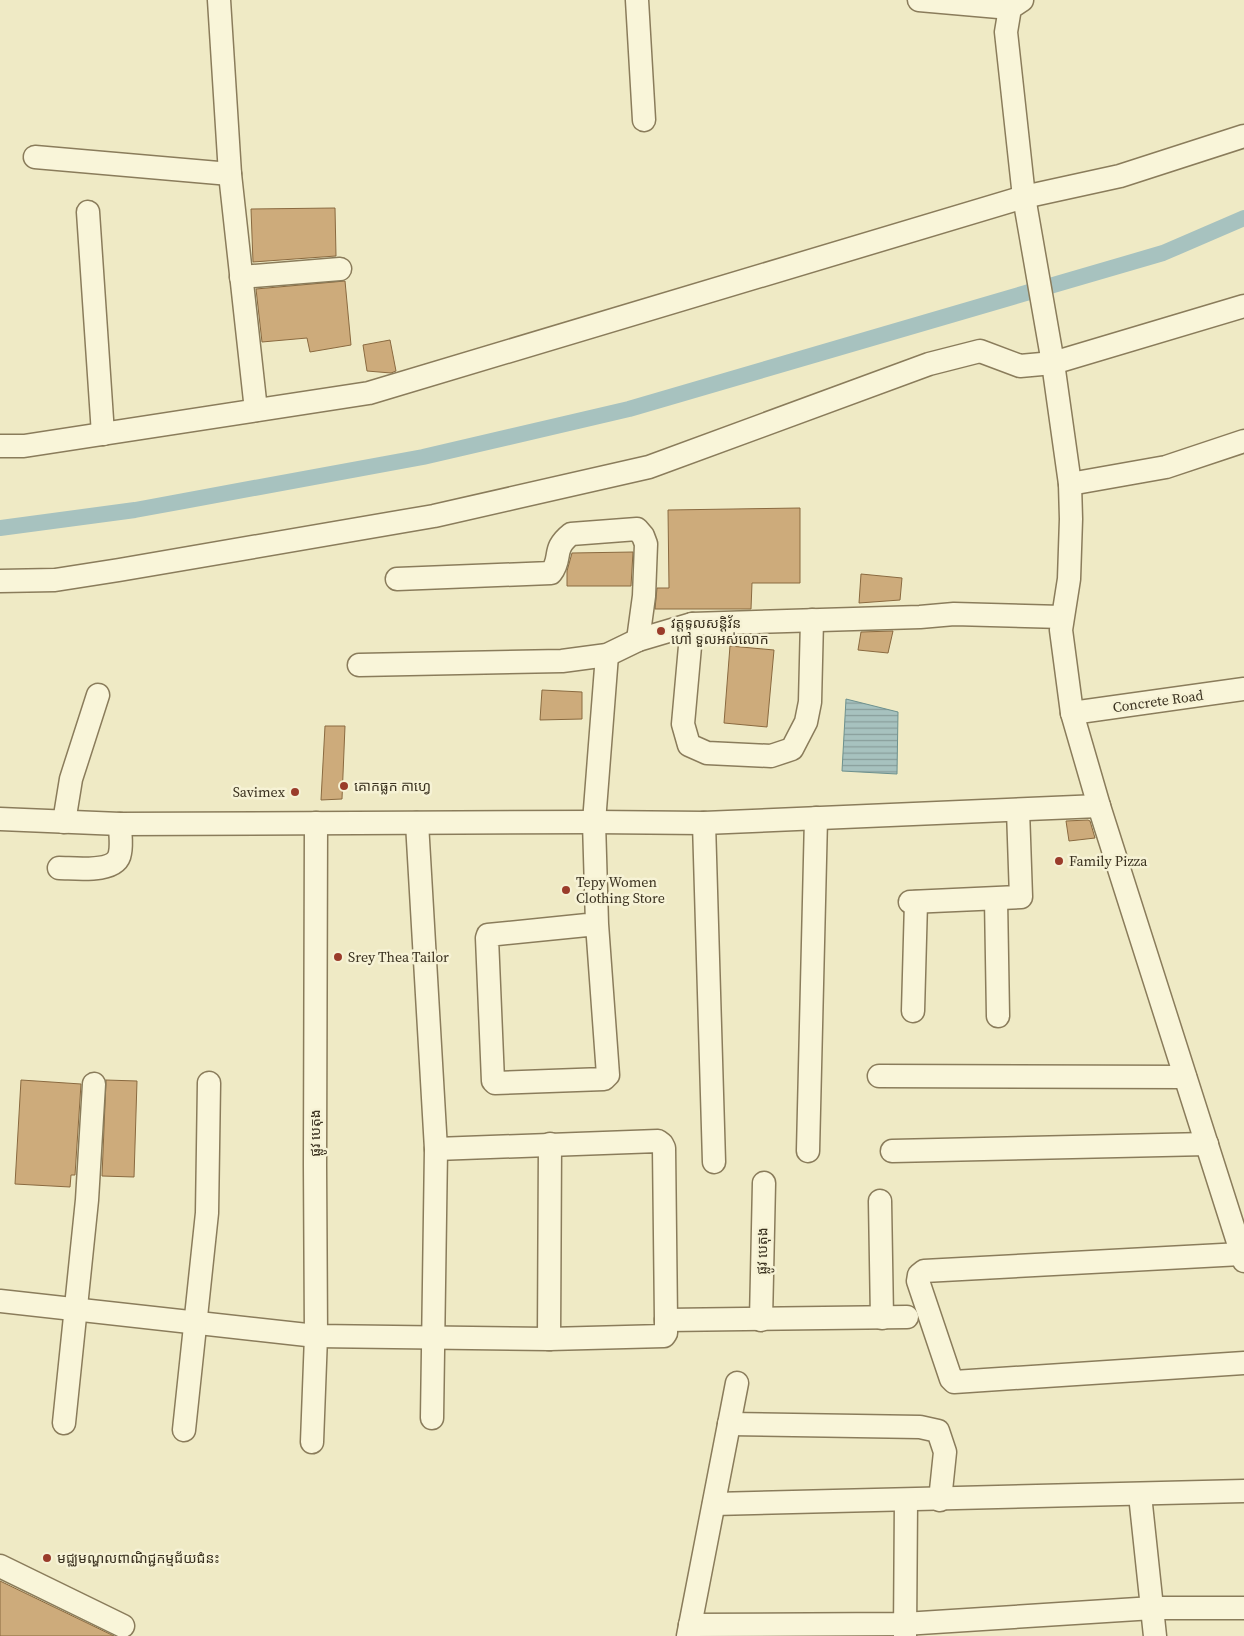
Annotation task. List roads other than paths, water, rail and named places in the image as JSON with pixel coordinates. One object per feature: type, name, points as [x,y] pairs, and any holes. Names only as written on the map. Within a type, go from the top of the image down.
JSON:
[{"type":"street","points":[[219,0],[230,174],[256,410]]},
{"type":"street","points":[[637,0],[644,120]]},
{"type":"street","points":[[919,0],[1013,2],[1006,32],[1025,205],[1052,356],[1070,484],[1069,580],[1061,630],[1072,713],[1099,806],[1243,1257],[924,1272],[919,1275],[918,1281],[951,1379],[954,1382],[1244,1363]]},
{"type":"street","points":[[0,446],[24,446],[369,393],[1025,205],[1244,136]]},
{"type":"street","points":[[35,156],[230,174]]},
{"type":"street","points":[[88,212],[103,434]]},
{"type":"street","points":[[241,277],[340,269]]},
{"type":"street","points":[[0,581],[55,580],[110,572],[434,516],[649,468],[929,364],[980,351],[1020,366],[1244,306]]},
{"type":"street","points":[[1070,484],[1166,467],[1244,441]]},
{"type":"street","points":[[397,579],[551,573],[556,566],[559,547],[571,534],[637,529],[643,536],[646,544],[644,596],[638,640]]},
{"type":"street","points":[[359,665],[562,661],[607,655],[638,640],[692,624],[920,617],[954,614],[1062,616]]},
{"type":"street","points":[[692,624],[683,724],[689,745],[706,753],[770,756],[792,748],[806,722],[810,702],[812,620]]},
{"type":"street","points":[[597,924],[488,936],[493,1081],[498,1084],[607,1078],[608,1075],[597,924],[594,822],[607,655]]},
{"type":"street","name":"Concrete Road","points":[[1072,713],[1244,688]]},
{"type":"street","points":[[64,822],[71,779],[98,695]]},
{"type":"street","points":[[0,820],[120,824],[704,823],[1099,806]]},
{"type":"street","points":[[913,1011],[913,902],[1022,897],[1018,810]]},
{"type":"street","points":[[808,1151],[816,818]]},
{"type":"street","name":"ផ្លូវ បេតុង","points":[[312,1442],[316,1336],[316,823]]},
{"type":"street","points":[[417,823],[436,1149],[432,1418]]},
{"type":"street","points":[[704,823],[714,1162]]},
{"type":"street","points":[[59,868],[105,868],[114,863],[120,854],[120,824]]},
{"type":"street","points":[[996,899],[998,1016]]},
{"type":"street","points":[[879,1076],[1185,1077]]},
{"type":"street","points":[[64,1423],[87,1200],[94,1084]]},
{"type":"street","points":[[184,1430],[208,1213],[209,1084]]},
{"type":"street","points":[[0,1300],[316,1336],[548,1339],[664,1336],[666,1333],[666,1320],[664,1148],[662,1144],[658,1141],[436,1149]]},
{"type":"street","points":[[548,1339],[550,1144]]},
{"type":"street","points":[[892,1151],[1207,1144]]},
{"type":"street","name":"ផ្លូវ បេតុង","points":[[761,1320],[764,1183]]},
{"type":"street","points":[[880,1200],[882,1318]]},
{"type":"street","points":[[666,1320],[907,1317]]},
{"type":"street","points":[[737,1383],[689,1630],[904,1630],[1153,1608],[1244,1608]]},
{"type":"street","points":[[729,1424],[920,1427],[938,1431],[945,1452],[940,1500]]},
{"type":"street","points":[[714,1504],[940,1500],[1244,1491]]},
{"type":"street","points":[[1140,1495],[1155,1636]]},
{"type":"street","points":[[904,1630],[906,1500]]},
{"type":"street","points":[[0,1566],[123,1626]]},
{"type":"water","points":[[846,699],[898,712],[897,774],[842,771]]},
{"type":"waterway","points":[[0,528],[135,510],[423,457],[629,409],[1163,253],[1244,218]]},
{"type":"place","name":"វត្តទូលសន្តិវ័ន ហៅ ទួលអស់លោក","points":[[661,631]]},
{"type":"place","name":"គោកធ្លក កាហ្វេ","points":[[344,786]]},
{"type":"place","name":"Savimex","points":[[295,792]]},
{"type":"place","name":"Family Pizza","points":[[1059,861]]},
{"type":"place","name":"Tepy Women Clothing Store","points":[[566,890]]},
{"type":"place","name":"Srey Thea Tailor","points":[[338,957]]},
{"type":"place","name":"មជ្ឈមណ្ឌលពាណិជ្ជកម្មជ័យជំនះ","points":[[47,1558]]}]
